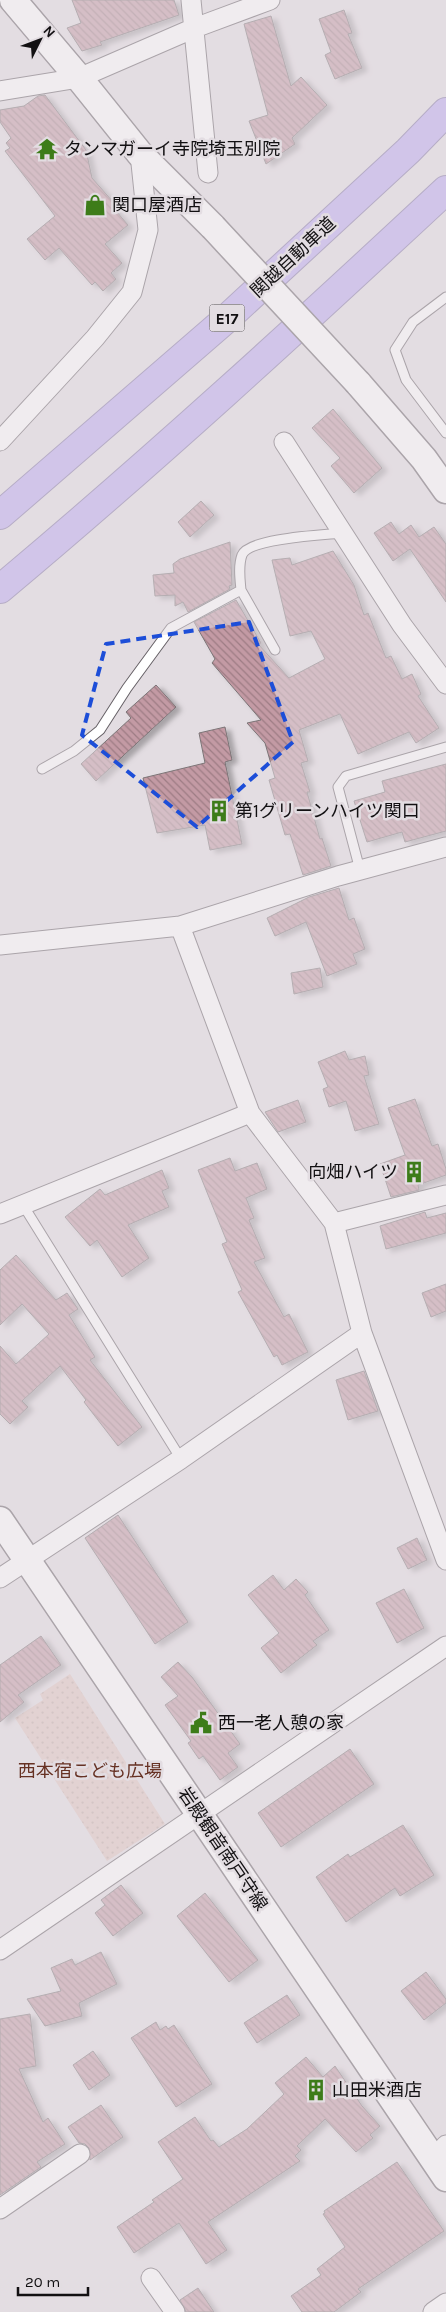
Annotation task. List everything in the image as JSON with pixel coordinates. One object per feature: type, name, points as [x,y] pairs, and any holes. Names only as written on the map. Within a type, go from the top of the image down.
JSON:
[{"type":"highway","name":"関越自動車道","points":[[0,515],[224,321],[408,151],[446,112]]},
{"type":"highway","points":[[0,589],[112,496],[252,371],[446,190]]},
{"type":"main road","points":[[13,0],[140,154],[213,227],[358,383],[424,458],[446,490]]},
{"type":"main road","name":"岩殿観音南戸守線","points":[[0,1520],[199,1813],[442,2161]]},
{"type":"street","points":[[191,0],[192,29],[208,173]]},
{"type":"street","points":[[0,91],[79,78],[192,29],[270,0]]},
{"type":"street","points":[[0,441],[95,338],[132,292],[148,230],[140,154]]},
{"type":"street","points":[[284,442],[402,625],[446,684]]},
{"type":"street","points":[[0,945],[180,926],[360,870],[446,846]]},
{"type":"street","points":[[180,926],[250,1112],[334,1223],[362,1333],[446,1560]]},
{"type":"street","points":[[0,1214],[250,1112]]},
{"type":"street","points":[[334,1223],[446,1195]]},
{"type":"street","points":[[0,1578],[181,1459],[362,1333]]},
{"type":"street","points":[[0,1950],[446,1646]]},
{"type":"street","points":[[0,2209],[80,2154]]},
{"type":"street","points":[[152,2278],[174,2312]]},
{"type":"street","points":[[434,2312],[446,2303]]},
{"type":"lane","points":[[446,298],[413,322],[395,350],[406,380],[446,433]]},
{"type":"lane","points":[[275,650],[241,590],[239,571],[242,554],[250,546],[265,542],[342,533]]},
{"type":"lane","points":[[42,769],[74,751],[100,730],[127,688],[171,628],[241,590]]},
{"type":"lane","points":[[360,870],[338,787],[346,776],[446,747]]},
{"type":"lane","points":[[23,1205],[181,1459]]},
{"type":"highlighted area","points":[[249,622],[293,742],[197,827],[82,735],[106,644]]},
{"type":"green space","name":"西本宿こども広場","points":[[70,1674],[165,1824],[107,1861],[15,1718],[43,1700],[40,1694]]},
{"type":"building","points":[[72,0],[174,0],[179,15],[100,42],[102,45],[82,51],[67,28],[81,23]]},
{"type":"building","points":[[344,10],[352,33],[348,34],[362,68],[335,79],[325,55],[331,52],[319,19]]},
{"type":"building","points":[[271,16],[291,86],[301,77],[327,105],[292,138],[295,144],[266,164],[249,121],[268,115],[244,24]]},
{"type":"building","points":[[45,95],[86,150],[92,178],[114,203],[111,205],[128,225],[105,244],[122,263],[111,273],[116,279],[103,291],[95,282],[92,285],[59,248],[45,260],[27,239],[55,216],[5,151],[10,148],[6,143],[11,138],[0,122],[0,110],[24,106],[38,96]]},
{"type":"building","points":[[333,409],[382,468],[354,493],[331,466],[340,458],[312,428]]},
{"type":"building","points":[[201,501],[214,515],[190,537],[178,522]]},
{"type":"building","points":[[391,522],[399,534],[411,525],[419,537],[434,527],[446,544],[446,602],[410,549],[393,561],[374,533]]},
{"type":"building","points":[[230,542],[232,585],[229,586],[230,589],[188,612],[183,602],[175,606],[175,595],[155,596],[153,575],[174,573],[173,564],[180,559]]},
{"type":"building","points":[[333,551],[354,585],[364,615],[368,613],[386,658],[391,656],[402,679],[412,674],[421,694],[418,696],[439,728],[416,743],[409,732],[358,754],[340,714],[299,730],[308,761],[301,763],[310,792],[307,792],[320,839],[322,838],[331,866],[303,875],[290,834],[285,835],[269,780],[275,778],[265,743],[247,723],[261,720],[212,663],[215,659],[194,622],[236,600],[261,643],[258,644],[289,678],[325,659],[311,631],[290,636],[272,560],[290,558],[292,565]]},
{"type":"building","points":[[156,685],[176,707],[96,781],[81,764],[131,718],[126,712]]},
{"type":"building","points":[[225,727],[232,760],[225,762],[242,844],[210,850],[205,825],[157,833],[143,778],[205,763],[199,733]]},
{"type":"building","points":[[446,764],[446,831],[405,842],[402,832],[367,842],[354,801],[385,792],[382,781]]},
{"type":"building","points":[[339,888],[349,920],[354,918],[365,949],[353,954],[357,964],[327,976],[306,922],[275,936],[267,918],[309,897]]},
{"type":"building","points":[[320,968],[323,987],[294,994],[291,973]]},
{"type":"building","points":[[345,1051],[349,1060],[365,1056],[369,1075],[364,1076],[379,1124],[355,1131],[346,1101],[329,1107],[323,1089],[328,1087],[318,1062]]},
{"type":"building","points":[[415,1099],[432,1146],[438,1144],[446,1175],[418,1185],[419,1190],[391,1197],[380,1164],[405,1155],[388,1108]]},
{"type":"building","points":[[298,1100],[306,1122],[278,1132],[265,1112]]},
{"type":"building","points":[[230,1158],[235,1171],[257,1163],[267,1189],[246,1198],[254,1218],[249,1220],[265,1258],[254,1262],[284,1317],[289,1314],[308,1352],[282,1365],[277,1355],[274,1357],[238,1292],[242,1290],[222,1244],[227,1242],[198,1170]]},
{"type":"building","points":[[162,1170],[169,1188],[162,1191],[169,1207],[128,1225],[149,1258],[122,1277],[97,1240],[90,1246],[65,1217],[100,1189],[105,1195]]},
{"type":"building","points":[[425,1212],[427,1218],[446,1213],[446,1233],[386,1249],[380,1226]]},
{"type":"building","points":[[16,1255],[56,1300],[67,1293],[78,1309],[69,1315],[95,1357],[90,1360],[142,1427],[118,1446],[84,1402],[86,1400],[60,1366],[22,1401],[28,1407],[10,1424],[0,1414],[0,1346],[16,1364],[49,1334],[22,1304],[0,1325],[0,1270]]},
{"type":"building","points":[[446,1284],[446,1311],[431,1317],[422,1293]]},
{"type":"building","points":[[364,1371],[378,1411],[348,1420],[336,1380]]},
{"type":"building","points":[[118,1515],[188,1622],[155,1644],[85,1538]]},
{"type":"building","points":[[417,1538],[427,1560],[408,1569],[397,1548]]},
{"type":"building","points":[[273,1575],[284,1590],[296,1579],[308,1592],[305,1595],[329,1630],[313,1641],[317,1645],[281,1673],[261,1648],[279,1633],[248,1595]]},
{"type":"building","points":[[404,1589],[424,1628],[397,1643],[376,1603]]},
{"type":"building","points":[[41,1636],[61,1665],[18,1695],[24,1702],[0,1722],[0,1665]]},
{"type":"building","name":"西一老人憩の家","points":[[178,1662],[192,1677],[240,1744],[228,1753],[238,1767],[220,1780],[203,1756],[199,1759],[188,1743],[191,1741],[165,1705],[178,1696],[161,1677]]},
{"type":"building","points":[[350,1749],[374,1784],[281,1847],[258,1813]]},
{"type":"building","points":[[403,1825],[434,1875],[400,1896],[395,1888],[346,1922],[316,1877],[348,1854],[350,1857]]},
{"type":"building","points":[[121,1885],[143,1913],[113,1936],[95,1913],[105,1905],[101,1900]]},
{"type":"building","points":[[205,1893],[258,1960],[229,1982],[177,1916]]},
{"type":"building","points":[[101,1952],[117,1984],[79,2003],[82,2016],[45,2026],[27,1999],[61,1991],[51,1968],[72,1959],[75,1965]]},
{"type":"building","points":[[426,1972],[446,1999],[446,2003],[424,2020],[401,1991]]},
{"type":"building","points":[[287,1995],[300,2015],[257,2043],[244,2023]]},
{"type":"building","points":[[30,2014],[36,2066],[19,2069],[43,2122],[48,2118],[65,2144],[37,2162],[41,2167],[0,2195],[0,2019]]},
{"type":"building","points":[[156,2022],[160,2030],[166,2026],[168,2029],[174,2025],[212,2084],[176,2107],[131,2038]]},
{"type":"building","points":[[93,2051],[110,2075],[89,2090],[73,2065]]},
{"type":"building","points":[[306,2057],[323,2077],[335,2066],[362,2106],[380,2126],[370,2135],[373,2138],[356,2152],[325,2119],[297,2146],[301,2150],[295,2156],[300,2161],[208,2222],[227,2250],[206,2264],[179,2223],[134,2253],[117,2227],[154,2202],[152,2200],[183,2179],[158,2142],[195,2117],[211,2141],[213,2140],[219,2147],[247,2129],[284,2094],[275,2083]]},
{"type":"building","points":[[101,2105],[123,2137],[90,2160],[89,2148],[85,2144],[79,2143],[68,2127]]},
{"type":"building","points":[[397,2162],[444,2231],[358,2289],[361,2292],[334,2312],[302,2312],[291,2296],[321,2275],[317,2269],[345,2247],[323,2214],[325,2213],[324,2211]]},
{"type":"building","points":[[198,2288],[214,2312],[186,2312],[180,2300]]},
{"type":"place","name":"タンマガーイ寺院埼玉別院","points":[[47,149]]},
{"type":"place","name":"関口屋酒店","points":[[95,205]]},
{"type":"place","name":"第1グリーンハイツ関口","points":[[219,811]]},
{"type":"place","name":"向畑ハイツ","points":[[414,1172]]},
{"type":"place","name":"西一老人憩の家","points":[[201,1723]]},
{"type":"place","name":"山田米酒店","points":[[316,2090]]}]
